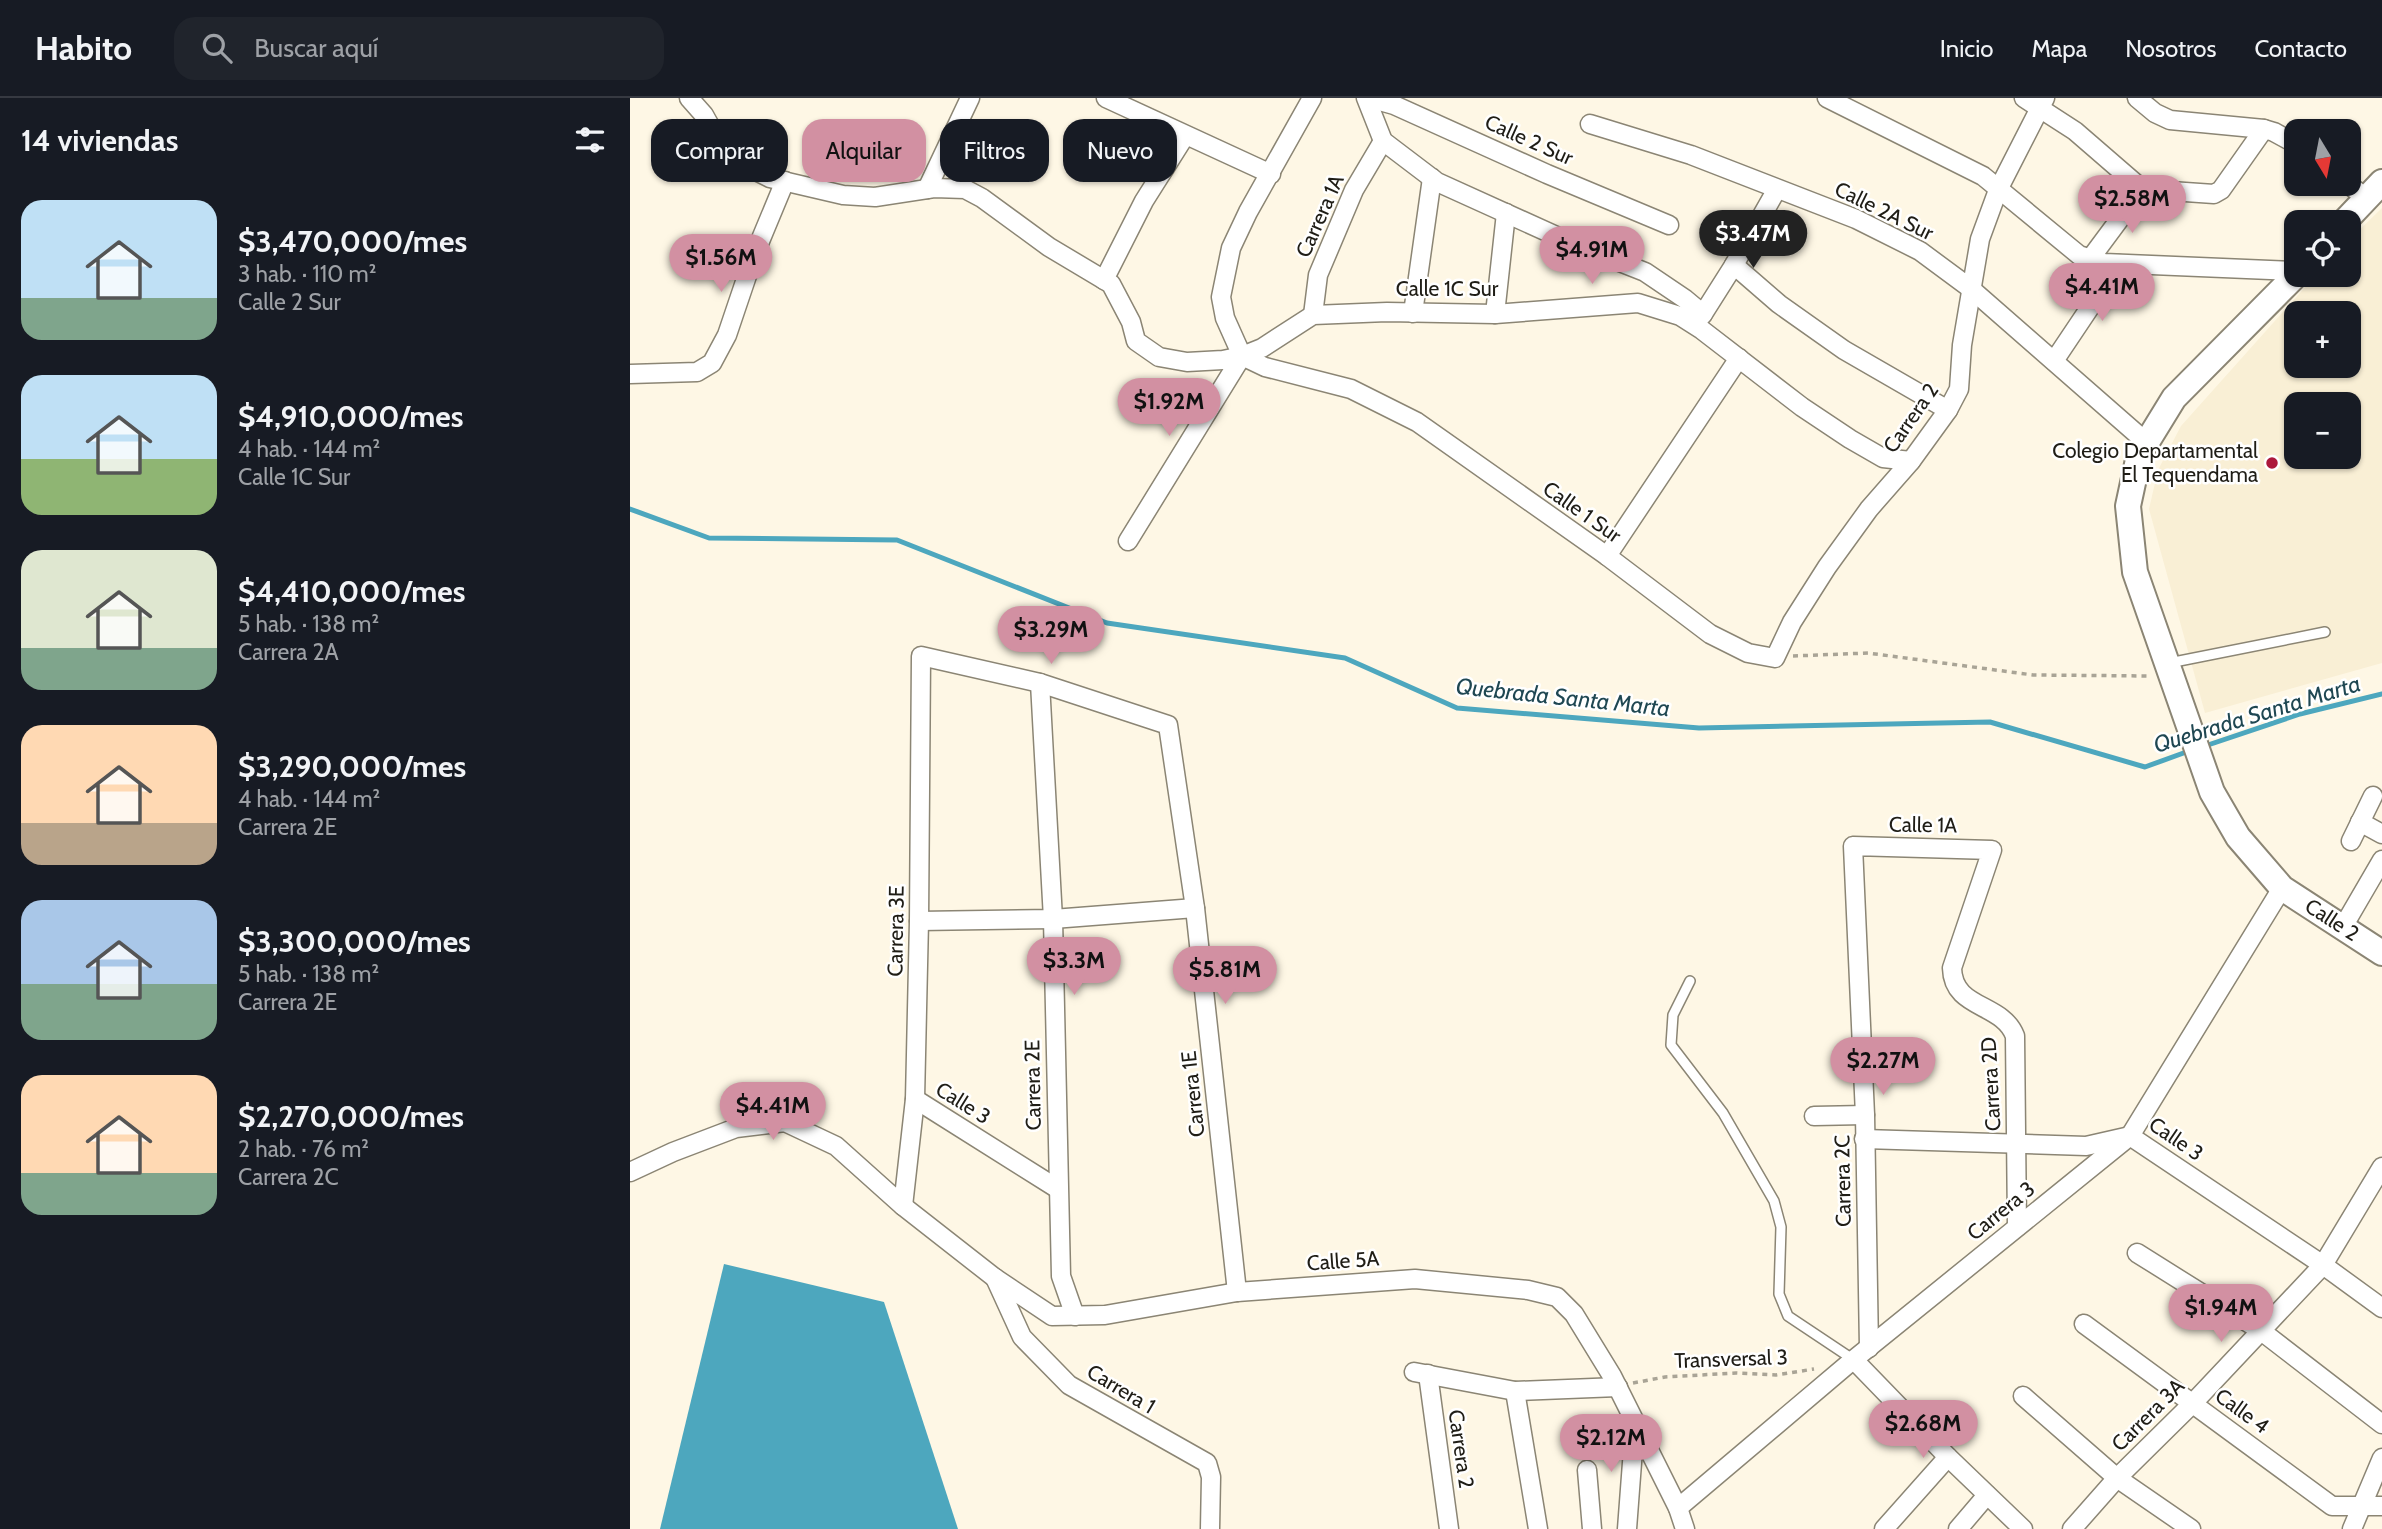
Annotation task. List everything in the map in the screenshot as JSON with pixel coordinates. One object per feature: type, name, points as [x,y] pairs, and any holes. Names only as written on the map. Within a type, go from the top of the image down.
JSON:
[{"type":"main road","points":[[2352,210],[2366,188]]},
{"type":"main road","name":"Calle 2","points":[[2284,285],[2174,398],[2138,455],[2128,506],[2135,572],[2212,792],[2238,837],[2283,888],[2382,953]]},
{"type":"street","points":[[689,98],[706,119]]},
{"type":"street","points":[[927,189],[970,98]]},
{"type":"street","points":[[1106,98],[1271,174]]},
{"type":"street","points":[[1242,356],[1225,318],[1221,297],[1231,248],[1248,212],[1312,98]]},
{"type":"street","points":[[1367,98],[1383,141],[1432,178],[1574,244],[1645,272],[1685,299],[1698,319],[1734,265],[1777,189]]},
{"type":"street","name":"Calle 2 Sur","points":[[1367,98],[1394,105],[1669,225]]},
{"type":"street","points":[[1827,98],[1983,176],[2079,255],[2104,263],[2284,272]]},
{"type":"street","points":[[2024,98],[2043,102],[2142,189],[2214,194],[2221,190],[2264,129]]},
{"type":"street","points":[[2137,98],[2155,113],[2170,120],[2264,129],[2284,137]]},
{"type":"street","name":"Carrera 2","points":[[1775,658],[1792,622],[1827,568],[1869,509],[1911,461],[1948,410],[1959,389],[1962,345],[1980,239],[1998,190],[2043,102]]},
{"type":"street","name":"Calle 2A Sur","points":[[1590,124],[1691,155],[1856,219],[1920,251],[1970,288],[2146,442]]},
{"type":"street","points":[[1104,280],[1144,201],[1185,136]]},
{"type":"street","name":"Carrera 1A","points":[[1313,315],[1318,275],[1354,190],[1383,141]]},
{"type":"street","points":[[1413,313],[1432,178]]},
{"type":"street","points":[[630,374],[697,372],[712,363],[727,335],[753,258],[785,182]]},
{"type":"street","points":[[788,182],[843,195],[875,197],[927,189],[965,190],[982,198],[1049,247],[1111,284],[1122,302],[1136,341],[1159,358],[1187,362],[1242,356],[1262,348],[1313,315]]},
{"type":"street","points":[[2090,259],[2142,189]]},
{"type":"street","points":[[1495,314],[1506,213]]},
{"type":"street","points":[[2054,361],[2119,264]]},
{"type":"street","points":[[1734,265],[1779,304],[1844,350],[1948,410]]},
{"type":"street","name":"Calle 1C Sur","points":[[1313,315],[1495,314],[1638,303],[1698,319],[1739,358],[1802,407],[1883,458],[1911,461]]},
{"type":"street","points":[[1128,541],[1242,356]]},
{"type":"street","name":"Calle 1 Sur","points":[[1242,356],[1265,367],[1365,395],[1417,422],[1607,556],[1710,634],[1748,653],[1775,658]]},
{"type":"street","points":[[1607,556],[1739,358]]},
{"type":"street","name":"Carrera 3E","points":[[902,1206],[915,1100],[921,656],[1040,683]]},
{"type":"street","name":"Carrera 1E","points":[[1040,683],[1168,725],[1195,908],[1237,1292]]},
{"type":"street","name":"Carrera 2E","points":[[1040,683],[1053,919],[1061,1276],[1075,1317]]},
{"type":"street","points":[[2351,841],[2373,796]]},
{"type":"street","points":[[2360,822],[2382,834]]},
{"type":"street","name":"Calle 1A","points":[[1853,846],[1992,850]]},
{"type":"street","name":"Carrera 2C","points":[[1853,846],[1865,1115],[1869,1348]]},
{"type":"street","name":"Carrera 2D","points":[[1992,850],[1952,968],[1952,980],[1959,993],[2000,1016],[2011,1026],[2015,1036],[2017,1227]]},
{"type":"street","points":[[2343,927],[2382,860]]},
{"type":"street","name":"Carrera 3","points":[[1678,1508],[1850,1363],[2130,1136],[2283,888]]},
{"type":"street","points":[[919,921],[1053,919],[1195,908]]},
{"type":"street","name":"Calle 3","points":[[915,1100],[1058,1189]]},
{"type":"street","points":[[1814,1116],[1865,1115]]},
{"type":"street","name":"Calle 5A","points":[[630,1172],[736,1128],[785,1122],[836,1146],[902,1206],[995,1278],[1052,1316],[1105,1315],[1237,1292],[1415,1279],[1528,1290],[1556,1297],[1574,1314],[1618,1387],[1678,1508],[1685,1529]]},
{"type":"street","name":"Calle 3","points":[[1864,1139],[2086,1146],[2130,1136],[2323,1265],[2382,1308]]},
{"type":"street","name":"Carrera 3A","points":[[2072,1529],[2323,1265],[2382,1167]]},
{"type":"street","points":[[2137,1253],[2260,1330],[2382,1424]]},
{"type":"street","name":"Carrera 1","points":[[995,1278],[1022,1337],[1069,1385],[1207,1463],[1211,1477],[1210,1529]]},
{"type":"street","name":"Calle 4","points":[[2084,1324],[2332,1506],[2382,1506]]},
{"type":"street","points":[[1850,1363],[2023,1529]]},
{"type":"street","name":"Carrera 2","points":[[1449,1529],[1421,1373],[1515,1391]]},
{"type":"street","points":[[1538,1529],[1515,1391],[1618,1387]]},
{"type":"street","points":[[2024,1396],[2118,1478],[2191,1529]]},
{"type":"street","points":[[1627,1529],[1635,1423]]},
{"type":"street","points":[[1884,1529],[1948,1457]]},
{"type":"street","points":[[2352,1529],[2382,1458]]},
{"type":"street","points":[[1587,1470],[1592,1529]]},
{"type":"street","points":[[1958,1529],[1987,1495]]},
{"type":"lane","points":[[2168,669],[2325,632]]},
{"type":"lane","points":[[1690,981],[1673,1015],[1671,1045],[1723,1113],[1774,1201],[1781,1227],[1779,1294],[1788,1316],[1850,1363]]},
{"type":"path","points":[[1775,658],[1868,653],[2033,675],[2168,669]]},
{"type":"path","name":"Transversal 3","points":[[1618,1387],[1665,1377],[1735,1373],[1776,1375],[1850,1363]]},
{"type":"shaded area","name":"Colegio Departamental El Tequendama","points":[[2382,208],[2382,663],[2205,713],[2149,509],[2158,470],[2181,426],[2284,311],[2284,378],[2361,378],[2361,301],[2293,301],[2305,287],[2361,287],[2361,228]]},
{"type":"water","points":[[724,1264],[884,1302],[958,1529],[660,1529]]},
{"type":"waterway","name":"Quebrada Santa Marta","points":[[630,509],[709,538],[897,540],[1107,623],[1345,658],[1457,708],[1699,728],[1990,722],[2145,767],[2189,751]]},
{"type":"waterway","name":"Quebrada Santa Marta","points":[[2202,747],[2300,714],[2382,694]]},
{"type":"place","name":"Colegio Departamental El Tequendama","points":[[2272,463]]}]
